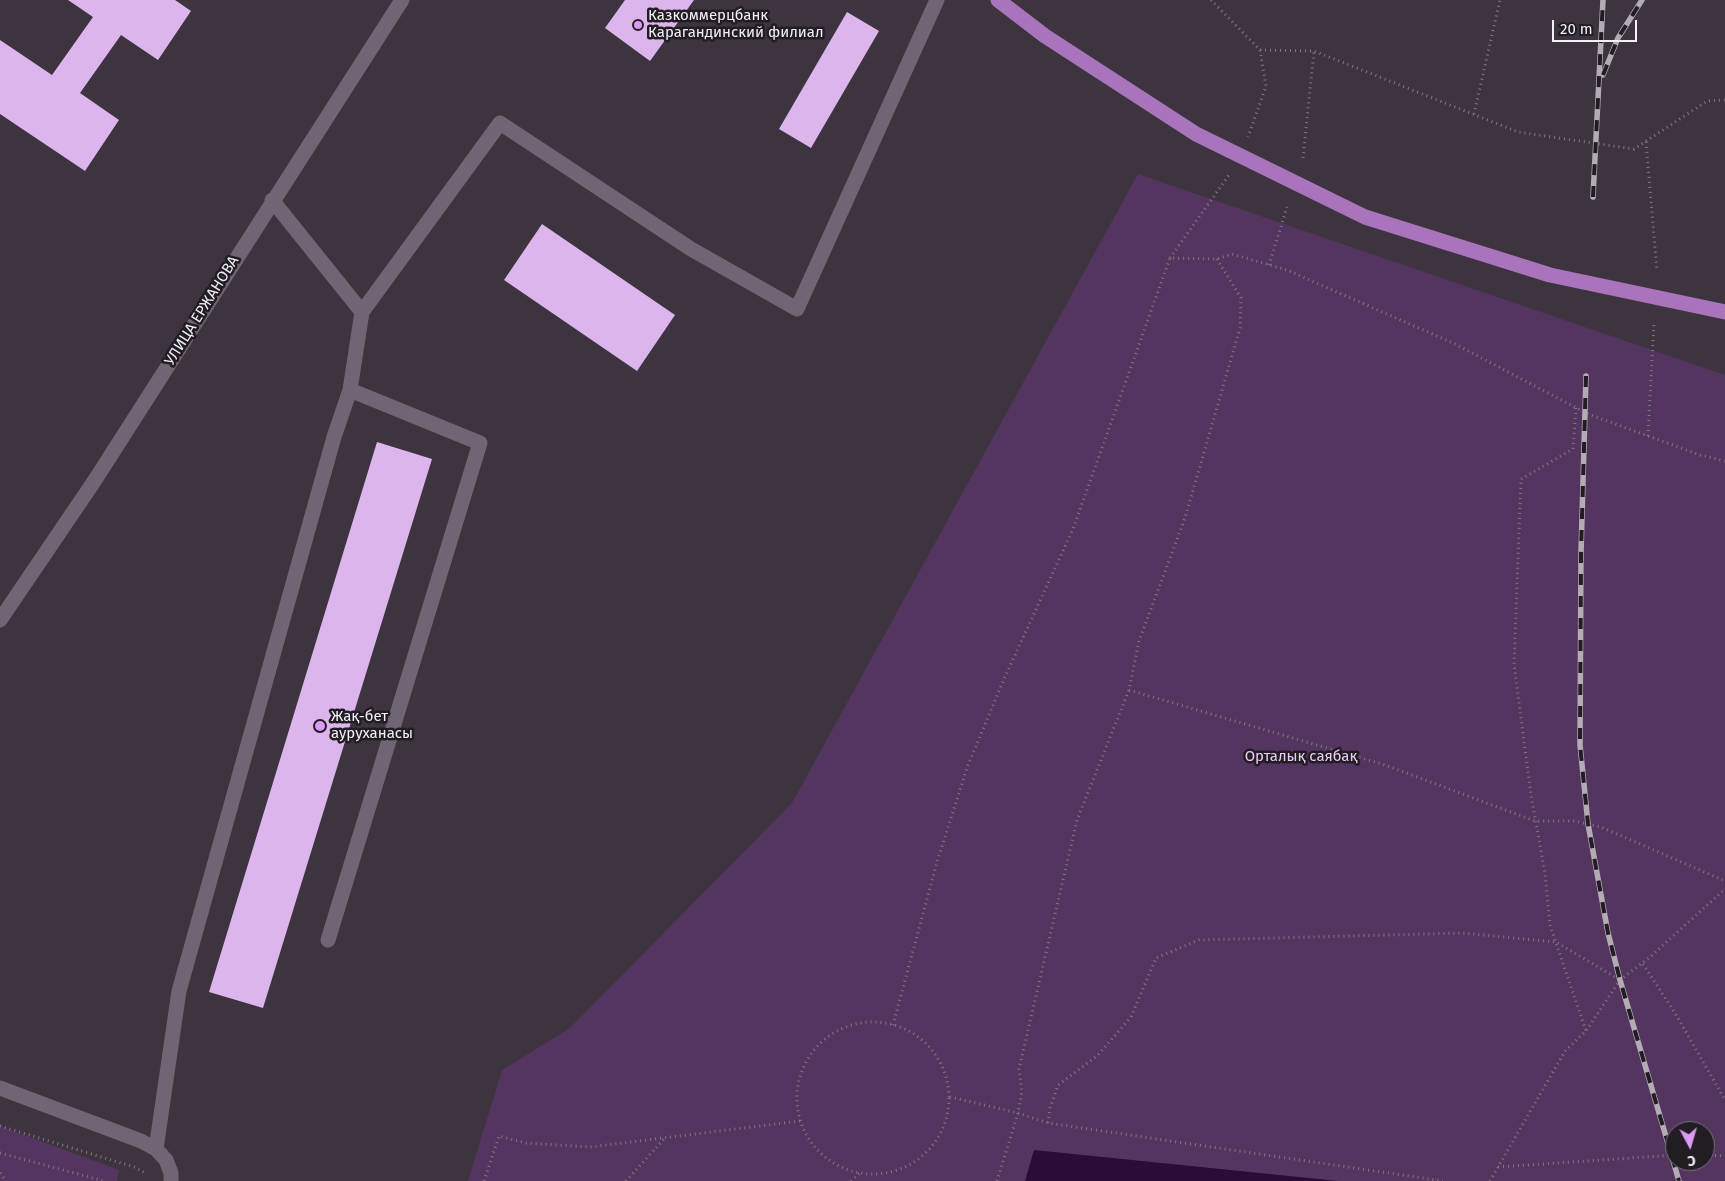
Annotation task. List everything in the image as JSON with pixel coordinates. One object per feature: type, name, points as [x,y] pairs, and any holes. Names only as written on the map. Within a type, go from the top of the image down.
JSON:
[{"type":"main road","points":[[998,0],[1045,36],[1196,134],[1365,217],[1550,275],[1725,312]]},
{"type":"street","name":"УЛИЦА ЕРЖАНОВА","points":[[0,620],[94,480],[402,0]]},
{"type":"street","points":[[156,1150],[179,990],[334,437],[350,390],[362,312],[500,123],[692,249],[797,309],[937,0]]},
{"type":"street","points":[[272,200],[362,312]]},
{"type":"street","points":[[328,940],[480,443],[350,390]]},
{"type":"street","points":[[0,1088],[141,1142],[156,1150],[166,1160],[171,1173],[171,1181]]},
{"type":"path","points":[[1474,114],[1500,0]]},
{"type":"path","points":[[1260,50],[1314,50],[1518,132],[1634,150],[1708,101],[1725,100]]},
{"type":"path","points":[[1303,158],[1314,50]]},
{"type":"path","points":[[1646,142],[1656,271]]},
{"type":"path","points":[[1268,265],[1287,207]]},
{"type":"path","points":[[893,1025],[938,862],[968,765],[1004,679],[1073,529],[1170,258],[1217,259],[1232,254],[1287,270],[1455,344],[1576,408],[1700,455],[1725,461]]},
{"type":"path","points":[[997,1181],[1018,1113],[1022,1092],[1020,1069],[1077,820],[1129,690],[1139,641],[1186,518],[1240,328],[1241,298],[1217,259]]},
{"type":"path","points":[[1648,436],[1654,323]]},
{"type":"path","points":[[1576,408],[1573,449],[1521,479],[1514,664],[1545,873],[1550,925],[1586,1031]]},
{"type":"path","points":[[1129,690],[1385,764],[1536,821],[1574,821],[1601,827],[1725,881]]},
{"type":"path","points":[[1490,1181],[1565,1051],[1586,1031],[1620,980],[1643,964],[1725,889]]},
{"type":"path","points":[[1048,1123],[1050,1108],[1058,1085],[1098,1055],[1131,1017],[1156,958],[1199,940],[1462,933],[1556,942],[1620,980]]},
{"type":"path","points":[[1643,964],[1725,1100]]},
{"type":"path","points":[[870,1023],[893,1025],[908,1031],[933,1051],[944,1073],[950,1097],[943,1128],[936,1142],[919,1160],[897,1171],[873,1174],[850,1170],[828,1160],[811,1143],[800,1121],[797,1098],[800,1076],[811,1055],[827,1038],[847,1027],[870,1023]]},
{"type":"path","points":[[950,1097],[1018,1113],[1048,1123],[1443,1181]]},
{"type":"path","points":[[484,1181],[499,1136],[526,1142],[590,1147],[800,1121]]},
{"type":"path","points":[[0,1126],[134,1167],[149,1176]]},
{"type":"path","points":[[626,1181],[664,1139]]},
{"type":"path","points":[[0,1153],[104,1181]]},
{"type":"path","points":[[1498,1167],[1665,1156]]},
{"type":"path","points":[[850,1181],[860,1172]]},
{"type":"path","points":[[0,1173],[6,1181]]},
{"type":"green space","name":"Орталық саябақ","points":[[1138,174],[1725,375],[1725,1181],[468,1181],[502,1070],[570,1028],[792,803]]},
{"type":"green space","points":[[0,1126],[119,1170],[117,1181],[0,1181]]},
{"type":"shaded area","points":[[1034,1150],[1338,1181],[1025,1181]]},
{"type":"building","points":[[68,0],[175,0],[191,11],[158,60],[121,35],[80,93],[119,120],[85,171],[0,114],[0,40],[52,75],[93,17]]},
{"type":"building","points":[[625,0],[694,0],[650,61],[605,28]]},
{"type":"building","points":[[847,12],[879,31],[811,148],[779,129]]},
{"type":"building","points":[[542,224],[675,315],[637,371],[504,280]]},
{"type":"building","name":"Жақ-бет ауруханасы","points":[[377,442],[432,459],[263,1008],[209,992]]},
{"type":"railway","points":[[1593,197],[1603,0]]},
{"type":"railway","points":[[1603,75],[1618,38],[1642,0]]},
{"type":"railway","points":[[1586,376],[1581,553],[1580,745],[1588,824],[1608,933],[1679,1181]]},
{"type":"place","name":"Казкоммерцбанк Карагандинский филиал","points":[[638,25]]},
{"type":"place","name":"Жақ-бет ауруханасы","points":[[320,726]]}]
